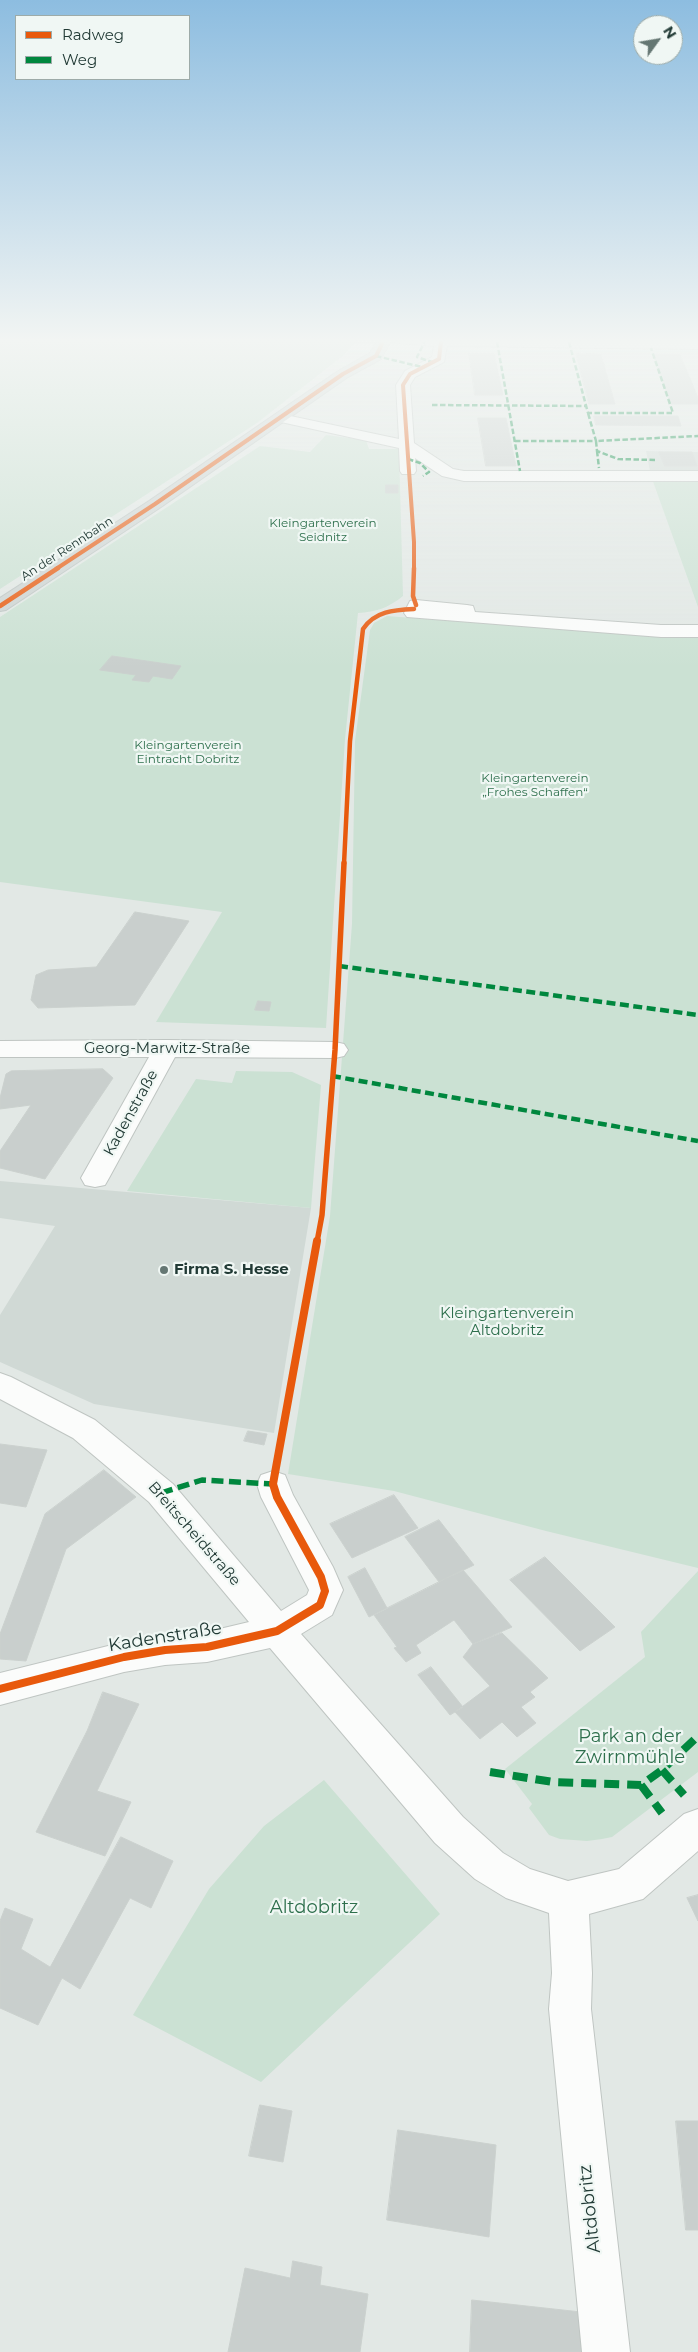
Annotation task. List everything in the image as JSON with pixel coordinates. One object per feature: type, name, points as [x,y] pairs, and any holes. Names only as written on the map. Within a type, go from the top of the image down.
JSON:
[{"type":"main road","name":"An der Rennbahn","points":[[0,606],[236,449]]},
{"type":"street","points":[[407,449],[408,471]]},
{"type":"street","points":[[412,449],[442,470],[464,476],[698,476]]},
{"type":"street","points":[[571,468],[698,469]]},
{"type":"street","points":[[465,615],[584,626],[661,631],[698,631]]},
{"type":"street","name":"Kadenstraße","points":[[95,1178],[167,1048]]},
{"type":"street","name":"Georg-Marwitz-Straße","points":[[0,1049],[335,1050]]},
{"type":"street","name":"Breitscheidstraße","points":[[0,1385],[84,1429],[146,1479],[170,1502],[277,1631]]},
{"type":"street","name":"Kadenstraße","points":[[0,1689],[124,1657],[165,1650],[207,1647],[277,1631],[320,1605],[326,1590],[322,1576],[278,1497],[274,1484]]},
{"type":"street","points":[[277,1631],[449,1830],[489,1866],[520,1885],[568,1900],[629,1886],[698,1827]]},
{"type":"street","name":"Altdobritz","points":[[568,1900],[572,1973],[570,2009],[606,2352]]},
{"type":"shaded area","points":[[646,451],[698,452],[698,476],[651,476]]},
{"type":"shaded area","name":"Firma S. Hesse","points":[[0,1181],[311,1208],[274,1433],[94,1404],[0,1362],[0,1315],[55,1226],[0,1218]]},
{"type":"green space","points":[[0,449],[217,449],[0,589]]},
{"type":"green space","name":"Kleingartenverein Eintracht Dobritz","points":[[256,449],[283,449],[310,452],[313,449],[399,449],[403,596],[382,609],[358,613],[345,739],[326,1028],[156,1022],[222,912],[0,882],[0,617]]},
{"type":"green space","points":[[651,476],[698,476],[698,607]]},
{"type":"green space","name":"Kleingartenverein Altdobritz","points":[[387,616],[663,637],[698,637],[698,1568],[394,1491],[288,1474],[330,1216],[352,924],[355,741],[370,630],[374,623]]},
{"type":"green space","points":[[236,1071],[292,1072],[321,1085],[311,1208],[127,1191],[196,1079],[232,1083]]},
{"type":"green space","name":"Park an der Zwirnmühle","points":[[698,1571],[698,1772],[612,1837],[587,1841],[560,1839],[549,1835],[529,1808],[532,1804],[505,1769],[645,1657],[641,1632]]},
{"type":"green space","name":"Altdobritz","points":[[324,1780],[440,1914],[261,2082],[133,2015],[209,1889],[264,1826]]},
{"type":"building","points":[[483,449],[512,449],[516,466],[486,466]]},
{"type":"building","points":[[659,452],[692,452],[697,466],[665,466]]},
{"type":"building","points":[[386,485],[398,485],[398,493],[386,493]]},
{"type":"building","points":[[112,656],[181,666],[172,679],[153,676],[149,682],[132,680],[136,675],[100,670]]},
{"type":"building","points":[[135,912],[189,921],[135,1005],[38,1008],[31,1000],[36,975],[48,970],[96,967]]},
{"type":"building","points":[[258,1001],[271,1002],[269,1011],[255,1010]]},
{"type":"building","points":[[103,1069],[113,1078],[45,1179],[0,1168],[0,1151],[31,1105],[0,1109],[0,1098],[6,1074],[11,1071]]},
{"type":"building","points":[[248,1431],[267,1434],[264,1445],[244,1441]]},
{"type":"building","points":[[0,1444],[47,1450],[26,1507],[0,1503]]},
{"type":"building","points":[[104,1470],[136,1497],[66,1549],[26,1661],[0,1659],[0,1634],[45,1514]]},
{"type":"building","points":[[394,1495],[418,1528],[352,1558],[330,1524]]},
{"type":"building","points":[[439,1520],[474,1565],[439,1582],[405,1537]]},
{"type":"building","points":[[545,1557],[615,1627],[580,1651],[510,1580]]},
{"type":"building","points":[[365,1568],[387,1608],[369,1617],[348,1577]]},
{"type":"building","points":[[463,1570],[512,1627],[473,1644],[454,1620],[416,1645],[421,1653],[406,1662],[394,1648],[397,1647],[374,1615]]},
{"type":"building","points":[[502,1633],[548,1678],[530,1692],[535,1697],[521,1707],[536,1723],[517,1737],[502,1722],[480,1739],[455,1712],[490,1686],[463,1657],[473,1644]]},
{"type":"building","points":[[431,1667],[463,1707],[450,1715],[418,1675]]},
{"type":"building","points":[[103,1692],[139,1704],[97,1791],[131,1802],[105,1856],[36,1832],[87,1731]]},
{"type":"building","points":[[121,1837],[173,1861],[151,1908],[130,1898],[80,1989],[62,1978],[38,2025],[0,2008],[0,1921],[5,1908],[33,1919],[21,1949],[50,1967]]},
{"type":"building","points":[[698,1895],[698,1921],[687,1898]]},
{"type":"building","points":[[260,2105],[292,2111],[283,2162],[249,2156]]},
{"type":"building","points":[[676,2121],[698,2121],[698,2230],[686,2230]]},
{"type":"building","points":[[398,2130],[496,2145],[489,2237],[387,2220]]},
{"type":"building","points":[[293,2261],[322,2267],[320,2285],[368,2294],[360,2352],[228,2352],[245,2268],[290,2278]]},
{"type":"building","points":[[472,2300],[581,2312],[581,2352],[470,2352]]},
{"type":"marked path","points":[[516,449],[520,471]]},
{"type":"marked path","points":[[597,449],[597,451],[618,459],[655,460]]},
{"type":"marked path","points":[[597,451],[599,468]]},
{"type":"marked path","points":[[408,459],[420,463],[429,472],[423,476]]},
{"type":"marked path","points":[[339,966],[698,1015]]},
{"type":"marked path","points":[[332,1076],[698,1141]]},
{"type":"marked path","points":[[161,1493],[202,1480],[273,1484],[274,1482]]},
{"type":"marked path","points":[[490,1772],[553,1782],[628,1783],[641,1785],[662,1770],[698,1736]]},
{"type":"marked path","points":[[662,1770],[684,1795]]},
{"type":"marked path","points":[[641,1785],[662,1813]]},
{"type":"cycle path","points":[[0,606],[235,449]]},
{"type":"cycle path","points":[[407,449],[414,542],[413,596],[416,605]]},
{"type":"cycle path","points":[[0,1689],[124,1657],[165,1650],[207,1647],[277,1631],[320,1605],[324,1598],[321,1577],[277,1497],[273,1484],[322,1215],[335,1050],[350,741],[363,629],[372,618],[385,612],[414,609]]},
{"type":"place","name":"Firma S. Hesse","points":[[164,1270]]},
{"type":"park label","name":"Kleingartenverein Seidnitz","points":[[323,530]]},
{"type":"park label","name":"Kleingartenverein „Frohes Schaffen“","points":[[535,785]]}]
